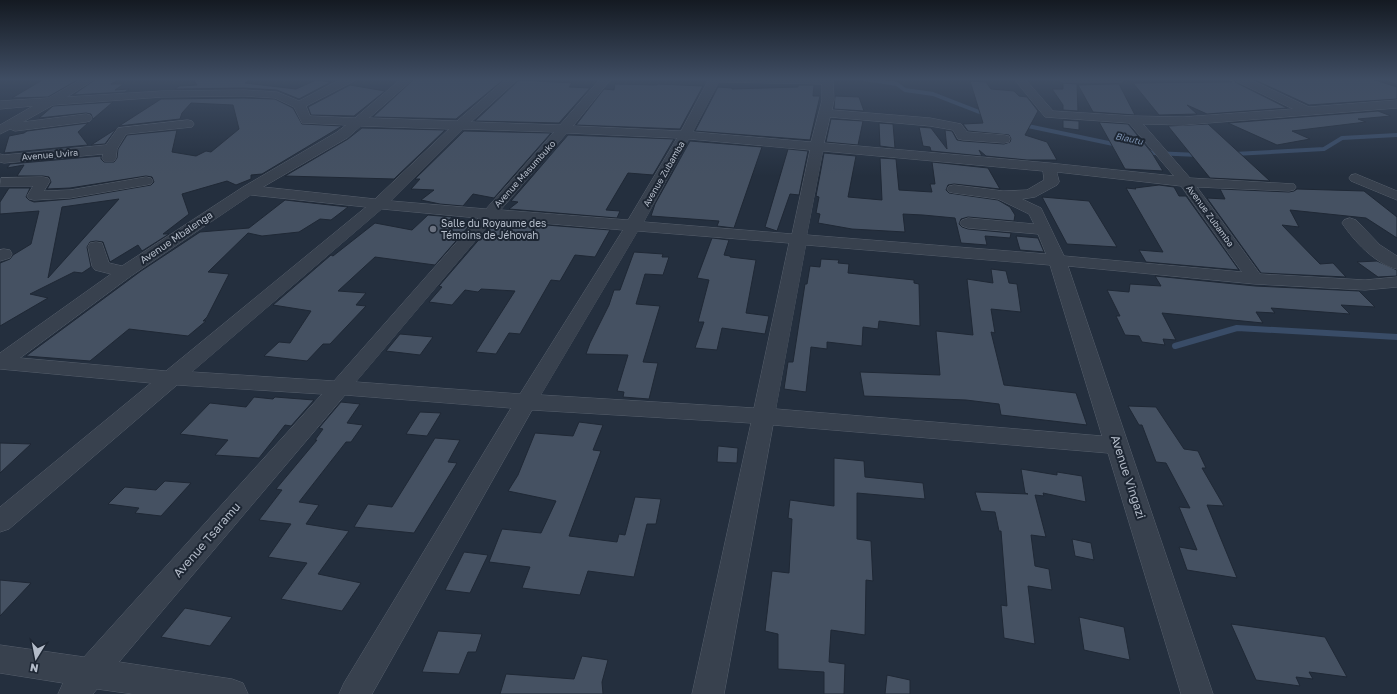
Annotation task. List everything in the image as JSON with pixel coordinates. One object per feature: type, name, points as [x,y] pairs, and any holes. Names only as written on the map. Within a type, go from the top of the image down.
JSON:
[{"type":"street","points":[[2,129],[35,111]]},
{"type":"street","points":[[302,111],[306,120],[565,129],[686,135],[1049,167],[1186,182],[1290,187]]},
{"type":"street","name":"Avenue Mbalenga","points":[[0,363],[125,272],[248,190],[342,135],[371,111]]},
{"type":"street","points":[[0,522],[378,204],[476,111]]},
{"type":"street","name":"Avenue Masumbuko","points":[[341,388],[579,111]]},
{"type":"street","name":"Avenue Zubamba","points":[[355,694],[526,402],[635,226],[698,111]]},
{"type":"street","points":[[1047,111],[1049,114],[1183,122],[1303,111]]},
{"type":"street","points":[[708,694],[817,146],[825,113],[930,122],[958,127],[963,136],[1004,139]]},
{"type":"street","points":[[2,129],[86,118]]},
{"type":"street","name":"Avenue Zubamba","points":[[1133,120],[1162,152],[1186,182],[1255,279]]},
{"type":"street","name":"Avenue Uvira","points":[[2,159],[106,152],[122,131],[188,124]]},
{"type":"street","points":[[2,159],[1,186],[43,181],[34,196],[70,194],[146,181]]},
{"type":"street","points":[[954,189],[1001,194],[1030,194],[1052,182],[1049,167]]},
{"type":"street","points":[[1356,178],[1397,196]]},
{"type":"street","points":[[248,190],[490,214],[1057,260],[1255,279],[1365,285],[1397,282]]},
{"type":"street","name":"Avenue Vingazi","points":[[1001,194],[1036,211],[1057,260],[1197,694]]},
{"type":"street","points":[[968,223],[1045,230]]},
{"type":"street","points":[[1350,223],[1374,249],[1397,264]]},
{"type":"street","points":[[96,247],[101,266],[125,272]]},
{"type":"street","points":[[0,363],[171,378],[341,388],[526,402],[763,416],[1118,446]]},
{"type":"street","name":"Avenue Tsaramu","points":[[82,683],[341,388]]},
{"type":"street","points":[[0,659],[82,683],[232,694]]},
{"type":"building","points":[[47,111],[102,111],[93,119],[91,114],[86,113],[39,118]]},
{"type":"building","points":[[142,111],[183,111],[180,119],[119,126]]},
{"type":"building","points":[[235,111],[295,111],[302,124],[342,126],[262,174],[251,175],[251,179],[236,185],[227,181],[182,194],[189,214],[163,234],[169,234],[142,251],[138,245],[110,262],[103,242],[90,242],[87,247],[91,267],[82,273],[74,272],[30,294],[48,298],[0,326],[0,263],[10,259],[13,255],[31,244],[39,211],[0,214],[0,202],[9,188],[30,188],[26,197],[34,202],[70,199],[151,185],[154,182],[152,177],[146,176],[70,188],[47,189],[51,182],[49,177],[17,176],[24,165],[7,168],[10,164],[101,156],[101,159],[104,162],[114,162],[117,158],[118,149],[127,135],[177,130],[172,152],[196,156],[206,151],[211,152],[239,129]],"holes":[[[119,199],[48,278],[62,207]]]},
{"type":"building","points":[[310,111],[360,111],[354,116],[311,115]]},
{"type":"building","points":[[379,111],[465,111],[456,119],[373,117]]},
{"type":"building","points":[[485,111],[569,111],[559,123],[475,121]]},
{"type":"building","points":[[587,111],[689,111],[680,129],[576,125]]},
{"type":"building","points":[[705,111],[817,111],[810,140],[695,131]]},
{"type":"building","points":[[979,111],[1038,111],[1025,135],[1047,142],[1057,160],[1027,160],[986,156],[979,150],[982,156],[931,151],[930,147],[923,146],[919,127],[931,128],[947,149],[945,130],[952,131],[957,140],[1004,144],[1010,142],[1011,139],[1009,135],[968,131],[963,124],[983,123]]},
{"type":"building","points":[[1133,111],[1135,115],[1093,112]]},
{"type":"building","points":[[1156,111],[1194,111],[1197,114],[1159,115]]},
{"type":"building","points":[[1201,111],[1242,111],[1207,114]]},
{"type":"building","points":[[1373,111],[1379,111],[1391,116],[1358,119],[1366,122],[1292,131],[1310,139],[1277,145],[1228,123]]},
{"type":"building","points":[[831,119],[863,121],[858,145],[826,142]]},
{"type":"building","points":[[1063,120],[1079,121],[1079,130],[1063,128]]},
{"type":"building","points":[[1099,122],[1128,124],[1152,153],[1163,171],[1125,169]]},
{"type":"building","points":[[88,123],[78,132],[88,145],[4,153],[9,136],[27,131]]},
{"type":"building","points":[[879,123],[893,124],[895,148],[880,146]]},
{"type":"building","points":[[1208,124],[1270,181],[1210,178],[1168,126]]},
{"type":"building","points":[[362,128],[445,130],[394,179],[285,176],[348,139]]},
{"type":"building","points":[[116,129],[105,144],[91,145]]},
{"type":"building","points":[[464,131],[551,133],[494,198],[473,194],[463,206],[440,204],[421,200],[434,190],[411,189],[420,179],[415,179]]},
{"type":"building","points":[[568,135],[674,139],[653,175],[628,173],[606,210],[620,211],[617,218],[509,209],[518,202],[511,201]]},
{"type":"building","points":[[690,141],[762,147],[734,228],[717,226],[719,221],[651,216],[655,204]]},
{"type":"building","points":[[788,149],[808,151],[799,195],[790,194],[777,231],[765,227]]},
{"type":"building","points":[[824,153],[856,156],[848,197],[882,200],[880,158],[896,159],[899,190],[932,192],[930,184],[935,184],[932,162],[988,168],[1000,189],[954,184],[948,185],[946,190],[949,193],[998,200],[1010,207],[1015,215],[1014,221],[968,217],[961,219],[959,224],[968,229],[1011,233],[1010,238],[985,236],[987,245],[961,243],[955,218],[923,215],[903,214],[905,232],[852,229],[818,223],[820,214],[816,213],[819,197],[816,196]]},
{"type":"building","points":[[1159,185],[1174,187],[1179,196],[1186,196],[1239,270],[1146,262],[1139,250],[1163,252],[1126,188],[1136,189],[1135,188]]},
{"type":"building","points":[[1220,189],[1289,192],[1297,189],[1364,191],[1397,217],[1397,238],[1366,218],[1290,210],[1299,227],[1282,225],[1320,264],[1333,263],[1346,277],[1261,273],[1207,198],[1225,199]]},
{"type":"building","points":[[1042,197],[1089,201],[1117,247],[1067,244]]},
{"type":"building","points":[[285,200],[348,207],[331,220],[320,219],[299,232],[262,236],[248,233],[208,272],[229,274],[207,317],[203,321],[206,321],[188,336],[129,329],[90,361],[26,356],[141,271],[200,232],[249,228]]},
{"type":"building","points":[[428,215],[452,217],[447,223],[469,226],[435,265],[375,257],[338,291],[366,293],[356,305],[366,306],[330,344],[323,344],[307,361],[264,356],[279,342],[290,343],[311,311],[273,305],[331,255],[333,256],[375,223],[412,230]]},
{"type":"building","points":[[495,221],[610,230],[595,257],[575,255],[560,281],[551,280],[520,334],[509,333],[496,354],[476,352],[515,291],[481,289],[478,292],[465,290],[452,305],[429,302],[442,287],[439,286]]},
{"type":"building","points":[[1016,236],[1038,238],[1044,252],[1020,250]]},
{"type":"building","points":[[712,238],[729,240],[724,255],[756,260],[746,313],[769,316],[765,334],[722,328],[717,350],[695,348],[704,322],[698,322],[709,280],[697,278]]},
{"type":"building","points":[[634,252],[663,254],[662,257],[669,257],[663,275],[645,274],[636,304],[660,306],[643,362],[658,363],[649,399],[623,397],[624,392],[617,391],[628,355],[586,354],[609,305],[614,290],[620,290]]},
{"type":"building","points":[[821,259],[839,260],[838,263],[849,264],[848,273],[914,280],[914,283],[919,284],[920,326],[879,321],[878,329],[863,327],[862,346],[827,342],[827,349],[811,347],[806,392],[784,389],[788,362],[793,362],[805,284],[807,284],[810,266],[820,267]]},
{"type":"building","points":[[1377,261],[1397,270],[1397,276],[1378,277],[1357,262]]},
{"type":"building","points":[[991,269],[1006,271],[1009,283],[1017,284],[1021,312],[991,309],[995,333],[991,332],[1004,385],[1076,393],[1087,425],[1001,415],[999,404],[966,400],[864,396],[860,372],[940,375],[936,331],[973,335],[967,279],[993,283]]},
{"type":"building","points":[[1155,276],[1255,286],[1359,291],[1375,307],[1341,305],[1350,314],[1271,308],[1275,313],[1256,312],[1263,323],[1162,313],[1176,340],[1163,339],[1165,345],[1142,342],[1139,336],[1125,335],[1116,316],[1120,316],[1107,290],[1129,292],[1130,284],[1161,286]]},
{"type":"building","points":[[400,334],[433,337],[420,355],[386,351]]},
{"type":"building","points":[[254,397],[314,400],[291,426],[285,425],[259,458],[215,455],[228,440],[180,434],[210,403],[246,407]]},
{"type":"building","points":[[341,402],[360,404],[347,423],[363,425],[351,442],[346,442],[299,502],[319,505],[306,524],[349,531],[318,574],[361,583],[342,611],[281,599],[307,563],[268,557],[291,524],[259,520],[282,490],[276,489],[317,440],[315,440],[323,429],[319,428]]},
{"type":"building","points":[[1128,406],[1156,407],[1184,449],[1198,451],[1206,468],[1202,468],[1224,506],[1207,505],[1237,578],[1187,570],[1179,547],[1197,550],[1179,507],[1190,508],[1166,463],[1156,462],[1142,425],[1139,425]]},
{"type":"building","points":[[420,412],[441,413],[427,436],[406,434]]},
{"type":"building","points":[[579,422],[603,425],[593,450],[601,451],[569,536],[617,542],[619,534],[625,535],[635,497],[661,499],[656,524],[647,524],[634,577],[588,571],[580,595],[522,588],[530,567],[489,562],[502,529],[541,533],[556,501],[508,491],[518,475],[535,433],[573,436]]},
{"type":"building","points":[[435,438],[460,440],[448,462],[457,463],[414,533],[354,527],[368,504],[392,507]]},
{"type":"building","points":[[0,443],[31,444],[0,473]]},
{"type":"building","points":[[718,446],[738,448],[737,463],[717,462]]},
{"type":"building","points":[[834,458],[864,461],[865,477],[923,483],[925,499],[857,493],[857,539],[871,541],[873,581],[866,580],[865,635],[831,630],[829,662],[845,664],[844,694],[824,694],[824,672],[778,669],[778,634],[765,631],[772,571],[789,573],[792,519],[788,518],[790,500],[834,506]]},
{"type":"building","points":[[1021,469],[1057,475],[1057,472],[1082,476],[1086,502],[1043,493],[1044,496],[1035,495],[1046,537],[1031,535],[1035,566],[1049,569],[1052,590],[1028,586],[1035,644],[1004,638],[1001,605],[1007,606],[1001,531],[999,531],[995,512],[981,511],[975,492],[1028,494],[1025,493]]},
{"type":"building","points":[[165,481],[191,483],[161,516],[135,513],[139,508],[108,504],[125,487],[156,490]]},
{"type":"building","points":[[1072,539],[1091,543],[1094,560],[1075,556]]},
{"type":"building","points":[[464,552],[488,555],[470,593],[445,590]]},
{"type":"building","points":[[0,580],[31,583],[0,616]]},
{"type":"building","points":[[185,608],[232,617],[210,646],[161,637]]},
{"type":"building","points":[[1079,617],[1124,627],[1130,660],[1084,650]]},
{"type":"building","points":[[1231,624],[1325,637],[1347,677],[1309,672],[1313,679],[1296,677],[1300,686],[1256,680]]},
{"type":"building","points":[[438,631],[482,634],[476,652],[468,652],[459,674],[422,672]]},
{"type":"building","points":[[582,656],[608,660],[602,682],[603,694],[500,694],[506,674],[574,679]]},
{"type":"building","points":[[887,675],[910,680],[910,694],[885,694]]},
{"type":"waterway","name":"Biautu","points":[[978,111],[987,115]]},
{"type":"waterway","name":"Biautu","points":[[1023,125],[1118,145]]},
{"type":"waterway","name":"Biautu","points":[[1234,154],[1324,149],[1342,138],[1397,135]]},
{"type":"waterway","name":"Biautu","points":[[1144,151],[1153,153],[1199,155]]},
{"type":"waterway","points":[[1175,346],[1237,328],[1397,337]]},
{"type":"place","name":"Salle du Royaume des Témoins de Jéhovah","points":[[433,229]]}]
